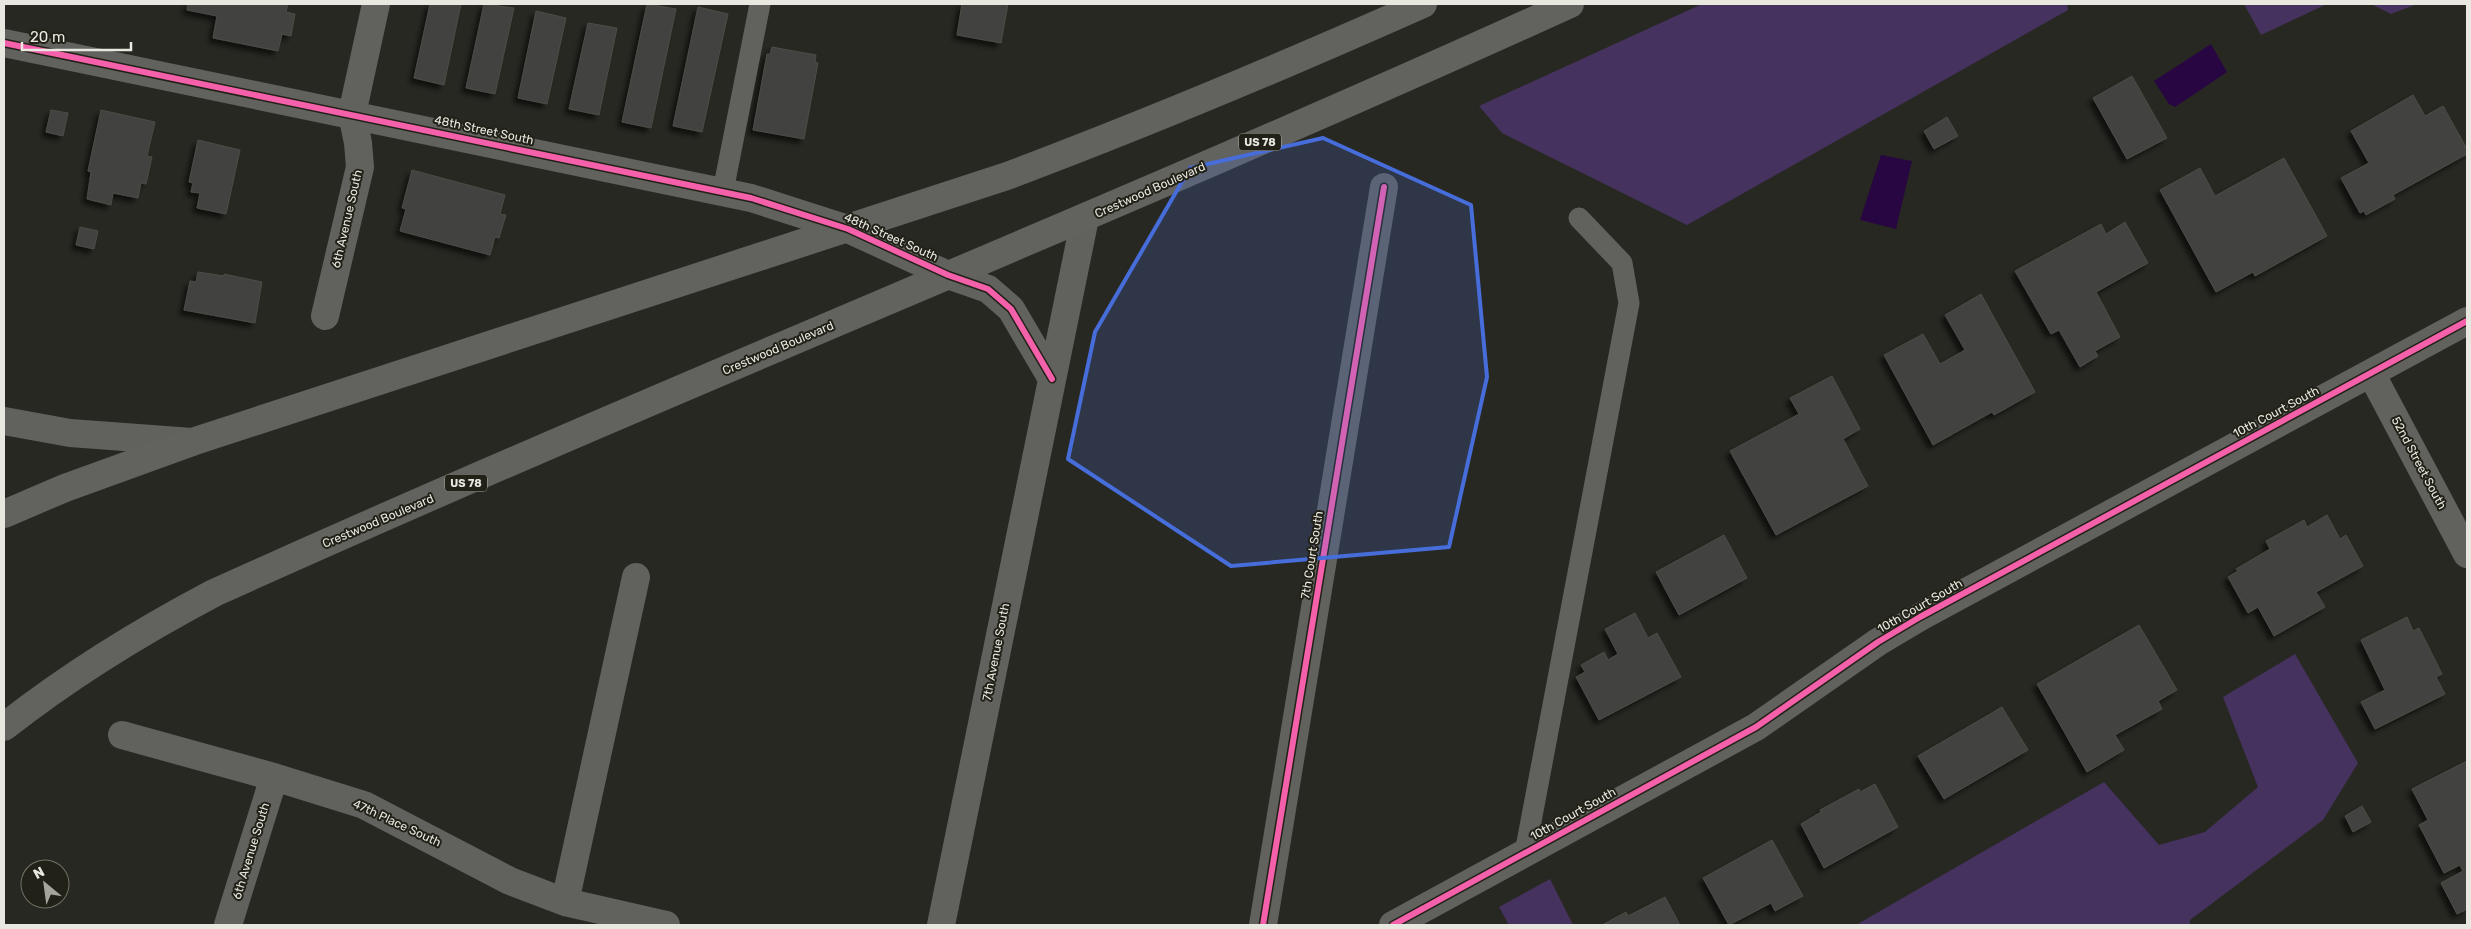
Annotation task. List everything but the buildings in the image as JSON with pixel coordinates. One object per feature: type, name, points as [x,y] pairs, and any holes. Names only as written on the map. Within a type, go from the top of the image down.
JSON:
[{"type":"main road","points":[[4,514],[65,488],[192,442],[848,230],[1007,176],[1130,130],[1250,81],[1423,4]]},
{"type":"main road","name":"Crestwood Boulevard","points":[[4,727],[44,696],[99,659],[155,624],[214,593],[948,275],[1085,218],[1570,4]]},
{"type":"street","name":"6th Avenue South","points":[[325,316],[360,167],[358,143],[352,114],[376,4]]},
{"type":"street","name":"48th Street South","points":[[4,44],[352,114],[751,198],[848,230],[948,275]]},
{"type":"street","name":"7th Court South","points":[[1263,925],[1384,187]]},
{"type":"street","name":"7th Avenue South","points":[[941,925],[1085,218]]},
{"type":"street","points":[[948,275],[988,289],[1011,309],[1052,379]]},
{"type":"street","name":"10th Court South","points":[[1392,925],[1756,727],[1878,642],[1920,617],[2467,322]]},
{"type":"street","name":"52nd Street South","points":[[2371,373],[2467,554]]},
{"type":"street","points":[[4,421],[70,432],[192,442]]},
{"type":"street","points":[[565,902],[636,577]]},
{"type":"street","name":"47th Place South","points":[[122,735],[274,777],[364,805],[510,881],[565,902],[666,925]]},
{"type":"street","name":"6th Avenue South","points":[[228,925],[274,777]]},
{"type":"lane","points":[[724,192],[760,4]]},
{"type":"lane","points":[[1525,853],[1629,303],[1622,263],[1579,218]]},
{"type":"highlighted area","points":[[1323,138],[1471,205],[1487,377],[1449,547],[1231,566],[1068,459],[1095,332],[1190,168]]},
{"type":"shaded area","points":[[1702,4],[2067,4],[2068,10],[1687,225],[1502,133],[1479,106]]},
{"type":"shaded area","points":[[2244,4],[2327,4],[2261,35]]},
{"type":"shaded area","points":[[2371,4],[2417,4],[2391,14]]},
{"type":"shaded area","points":[[2211,44],[2227,72],[2175,107],[2169,104],[2154,81]]},
{"type":"shaded area","points":[[1881,155],[1912,161],[1896,229],[1860,220]]},
{"type":"shaded area","points":[[2295,654],[2358,763],[2323,820],[2190,920],[2190,925],[1856,925],[2104,782],[2159,845],[2205,832],[2258,787],[2223,697]]},
{"type":"shaded area","points":[[1550,879],[1573,925],[1509,925],[1499,907]]},
{"type":"cycle path","points":[[4,43],[751,198],[848,229],[948,275],[988,289],[1011,309],[1052,379]]},
{"type":"cycle path","points":[[1263,925],[1384,187]]},
{"type":"cycle path","points":[[1393,925],[1756,727],[1878,642],[1920,617],[2467,321]]}]
